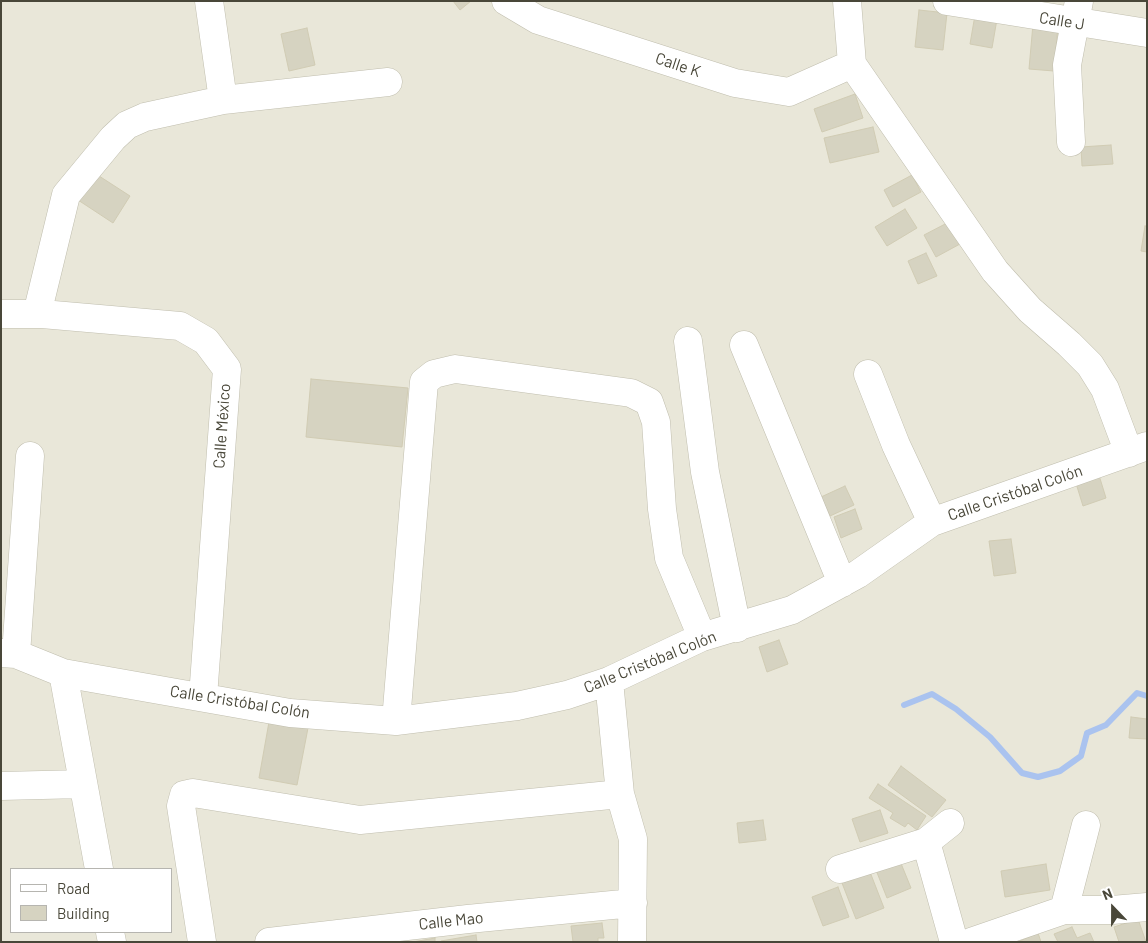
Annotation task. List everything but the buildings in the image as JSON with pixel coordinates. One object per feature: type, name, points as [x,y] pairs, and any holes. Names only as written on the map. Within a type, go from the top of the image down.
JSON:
[{"type":"street","points":[[209,1],[223,100]]},
{"type":"street","name":"Calle K","points":[[506,1],[538,20],[735,83],[789,92],[852,64]]},
{"type":"street","points":[[846,1],[852,64],[995,272],[1030,310],[1090,365],[1105,388],[1138,450]]},
{"type":"street","name":"Calle J","points":[[947,1],[1077,12],[1147,34]]},
{"type":"street","points":[[1071,142],[1067,65],[1077,12]]},
{"type":"street","points":[[37,314],[66,195],[127,125],[145,117],[223,100],[388,82]]},
{"type":"street","name":"Calle México","points":[[1,314],[37,314],[180,326],[206,341],[226,368],[203,697]]},
{"type":"street","points":[[688,340],[704,472],[737,628]]},
{"type":"street","points":[[744,345],[842,583]]},
{"type":"street","points":[[396,721],[424,382],[434,374],[455,369],[631,393],[649,402],[656,422],[662,508],[669,558],[702,637]]},
{"type":"street","points":[[868,374],[896,445],[932,522]]},
{"type":"street","name":"Calle Cristóbal Colón","points":[[8,654],[63,673],[290,714],[396,721],[517,706],[567,695],[609,681],[702,637],[792,610],[858,574],[932,522],[1138,450]]},
{"type":"street","points":[[8,654],[30,456]]},
{"type":"street","points":[[63,673],[99,868]]},
{"type":"street","points":[[609,681],[620,794],[632,839],[632,942]]},
{"type":"street","points":[[1,786],[83,784]]},
{"type":"street","points":[[202,942],[181,806],[184,795],[193,793],[360,820],[620,794]]},
{"type":"street","points":[[840,869],[926,842],[950,823]]},
{"type":"street","points":[[1064,910],[1086,825]]},
{"type":"street","points":[[926,842],[954,942]]},
{"type":"street","name":"Calle Mao","points":[[269,942],[468,919],[632,903]]},
{"type":"street","points":[[971,942],[1064,910],[1112,910],[1147,907]]},
{"type":"shaded area","points":[[1,1],[1147,1],[1147,942],[1,942]]},
{"type":"waterway","points":[[904,705],[932,694],[956,709],[990,737],[1022,773],[1038,777],[1060,771],[1081,756],[1087,733],[1106,725],[1137,693],[1147,696]]}]
